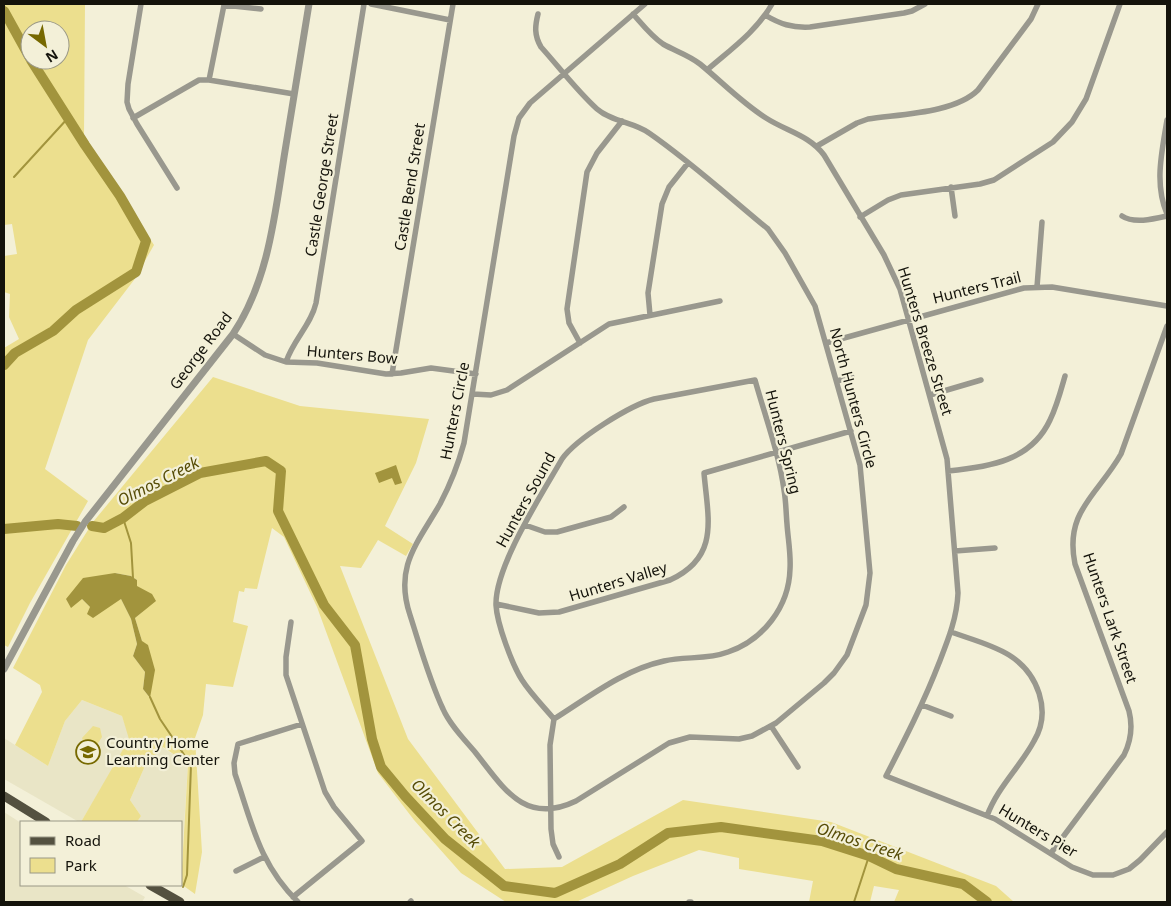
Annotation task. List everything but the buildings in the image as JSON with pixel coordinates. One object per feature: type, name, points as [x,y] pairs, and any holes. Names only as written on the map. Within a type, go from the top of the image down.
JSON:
[{"type":"main road","points":[[4,796],[44,821]]},
{"type":"main road","points":[[152,886],[180,902]]},
{"type":"street","points":[[141,4],[126,94],[133,118],[177,188]]},
{"type":"street","name":"George Road","points":[[4,670],[85,522],[242,320],[263,271],[310,4]]},
{"type":"street","name":"Castle George Street","points":[[286,362],[290,349],[313,314],[316,302],[364,4]]},
{"type":"street","points":[[371,4],[450,20]]},
{"type":"street","name":"Castle Bend Street","points":[[392,374],[452,4]]},
{"type":"street","name":"Hunters Circle","points":[[551,808],[533,808],[513,798],[450,722],[440,702],[405,602],[403,586],[406,566],[441,502],[457,468],[464,443],[515,130],[526,108],[645,4]]},
{"type":"street","points":[[707,70],[750,33],[772,4]]},
{"type":"street","points":[[765,15],[785,26],[796,28],[904,13],[925,4]]},
{"type":"street","points":[[817,146],[857,122],[946,108],[970,98],[1031,19],[1038,4]]},
{"type":"street","points":[[860,217],[888,200],[901,195],[980,184],[1001,177],[1038,153],[1063,133],[1086,99],[1120,4]]},
{"type":"street","points":[[209,80],[224,5],[262,9]]},
{"type":"street","name":"North Hunters Circle","points":[[538,14],[535,27],[539,44],[599,111],[647,131],[768,229],[812,298],[837,381],[862,476],[870,574],[866,605],[851,646],[834,673],[771,726],[752,736],[739,740],[690,737],[669,743],[576,801],[565,806],[551,808]]},
{"type":"street","name":"Hunters Breeze Street","points":[[633,14],[657,39],[690,57],[764,117],[804,136],[817,146],[893,272],[944,444],[948,471],[958,602],[951,632],[922,705],[886,776]]},
{"type":"street","points":[[133,118],[199,80],[294,94]]},
{"type":"street","points":[[1122,216],[1127,220],[1135,220],[1167,215],[1159,179],[1167,120]]},
{"type":"street","points":[[580,343],[569,323],[567,309],[588,172],[597,153],[622,121]]},
{"type":"street","points":[[650,315],[648,294],[662,204],[669,187],[688,163]]},
{"type":"street","points":[[951,187],[955,216]]},
{"type":"street","points":[[1037,287],[1042,222]]},
{"type":"street","name":"Hunters Trail","points":[[826,342],[1008,291],[1037,287],[1052,287],[1167,306]]},
{"type":"street","points":[[473,394],[491,395],[507,390],[609,324],[720,301]]},
{"type":"street","name":"Hunters Lark Street","points":[[1050,853],[1124,755],[1130,739],[1129,712],[1075,564],[1073,539],[1076,518],[1081,509],[1121,454],[1167,326]]},
{"type":"street","name":"Hunters Bow","points":[[233,334],[259,352],[286,362],[317,363],[392,374],[431,368],[476,374]]},
{"type":"street","points":[[948,471],[998,464],[1016,456],[1033,444],[1039,439],[1050,422],[1065,376]]},
{"type":"street","points":[[837,381],[852,377]]},
{"type":"street","name":"Hunters Spring","points":[[554,719],[622,676],[636,670],[665,660],[708,657],[727,653],[753,639],[768,625],[784,600],[790,572],[784,489],[776,453],[755,380]]},
{"type":"street","name":"Hunters Sound","points":[[554,719],[523,681],[514,664],[498,621],[496,604],[506,562],[565,454],[578,442],[632,407],[654,399],[755,380]]},
{"type":"street","points":[[930,395],[981,380]]},
{"type":"street","points":[[776,453],[851,431]]},
{"type":"street","name":"Hunters Valley","points":[[496,604],[538,613],[559,612],[680,576],[694,566],[706,546],[708,529],[704,473],[776,453]]},
{"type":"street","points":[[525,525],[538,530],[557,532],[611,517],[624,506]]},
{"type":"street","points":[[955,551],[995,548]]},
{"type":"street","points":[[291,622],[285,667],[289,686],[325,792],[334,807],[362,841],[293,897]]},
{"type":"street","points":[[951,632],[1008,654],[1026,670],[1041,695],[1042,714],[1035,740],[996,795],[987,816]]},
{"type":"street","points":[[922,705],[951,716]]},
{"type":"street","points":[[554,719],[550,745],[551,808],[553,844],[559,857]]},
{"type":"street","points":[[298,902],[276,878],[264,857],[235,774],[234,763],[238,744],[302,724]]},
{"type":"street","points":[[771,726],[798,767]]},
{"type":"street","name":"Hunters Pier","points":[[886,776],[987,816],[1072,867],[1093,875],[1113,875],[1128,869],[1140,860],[1167,832]]},
{"type":"street","points":[[236,871],[264,857]]},
{"type":"shaded area","points":[[396,465],[402,483],[395,485],[392,478],[379,483],[375,473]]},
{"type":"shaded area","points":[[115,573],[131,576],[137,580],[137,586],[152,594],[156,601],[135,618],[142,641],[148,645],[155,670],[150,698],[143,689],[145,672],[133,656],[137,644],[131,619],[121,599],[93,618],[87,614],[90,607],[82,599],[71,608],[66,599],[83,578]]},
{"type":"shaded area","name":"Country Home Learning Center","points":[[82,700],[122,716],[130,739],[82,821],[77,821],[4,779],[4,738],[48,766],[65,721]]},
{"type":"shaded area","points":[[162,747],[188,764],[182,857],[182,821],[138,821],[141,816],[130,800],[145,766]]},
{"type":"shaded area","points":[[4,812],[20,822],[20,886],[126,886],[145,897],[142,902],[4,901]]},
{"type":"green space","points":[[4,4],[85,4],[84,135],[154,245],[134,280],[88,340],[45,469],[88,501],[30,603],[8,647],[4,645],[4,348],[19,339],[9,317],[10,294],[4,292],[4,256],[17,254],[12,224],[4,225]]},
{"type":"green space","points":[[213,377],[300,406],[429,419],[416,463],[385,526],[413,544],[406,556],[378,540],[361,568],[340,566],[408,739],[505,869],[562,867],[683,800],[831,822],[996,886],[1014,902],[894,902],[899,890],[874,886],[870,902],[809,902],[813,881],[739,869],[739,858],[699,850],[633,876],[576,902],[506,902],[461,873],[414,820],[378,773],[317,607],[284,537],[272,528],[257,589],[245,588],[244,592],[239,591],[233,622],[248,626],[233,687],[206,684],[203,715],[195,738],[202,852],[195,894],[182,885],[188,764],[163,747],[145,766],[130,800],[141,816],[138,821],[82,821],[129,739],[122,716],[82,700],[65,721],[48,766],[15,745],[42,692],[40,685],[13,668],[66,565],[93,522]],"holes":[[[115,573],[131,576],[137,580],[136,586],[142,612],[135,618],[142,641],[150,698],[143,689],[145,672],[133,656],[137,644],[131,619],[121,599],[90,607],[82,599]]]},
{"type":"green space","points":[[93,726],[100,728],[102,737],[93,751],[86,747],[82,738]]},
{"type":"waterway","name":"Olmos Creek","points":[[4,11],[20,40]]},
{"type":"waterway","name":"Olmos Creek","points":[[4,365],[15,353],[53,331],[76,310],[136,272],[146,241],[120,196],[37,70]]},
{"type":"waterway","points":[[14,177],[68,118]]},
{"type":"waterway","name":"Olmos Creek","points":[[92,526],[104,528],[123,518],[145,501],[200,473],[266,461],[281,471],[278,511],[324,605],[355,645],[372,739],[381,767],[445,839],[504,886],[555,893],[620,864],[668,833],[721,827],[822,841],[869,856],[896,869],[963,884],[987,902]]},
{"type":"waterway","points":[[123,518],[131,543],[133,578]]},
{"type":"waterway","name":"Olmos Creek","points":[[4,529],[58,524],[77,526]]},
{"type":"waterway","points":[[150,697],[160,719],[191,765],[187,875],[183,887]]},
{"type":"waterway","points":[[854,902],[869,856]]},
{"type":"place","name":"Country Home Learning Center","points":[[88,752]]}]
